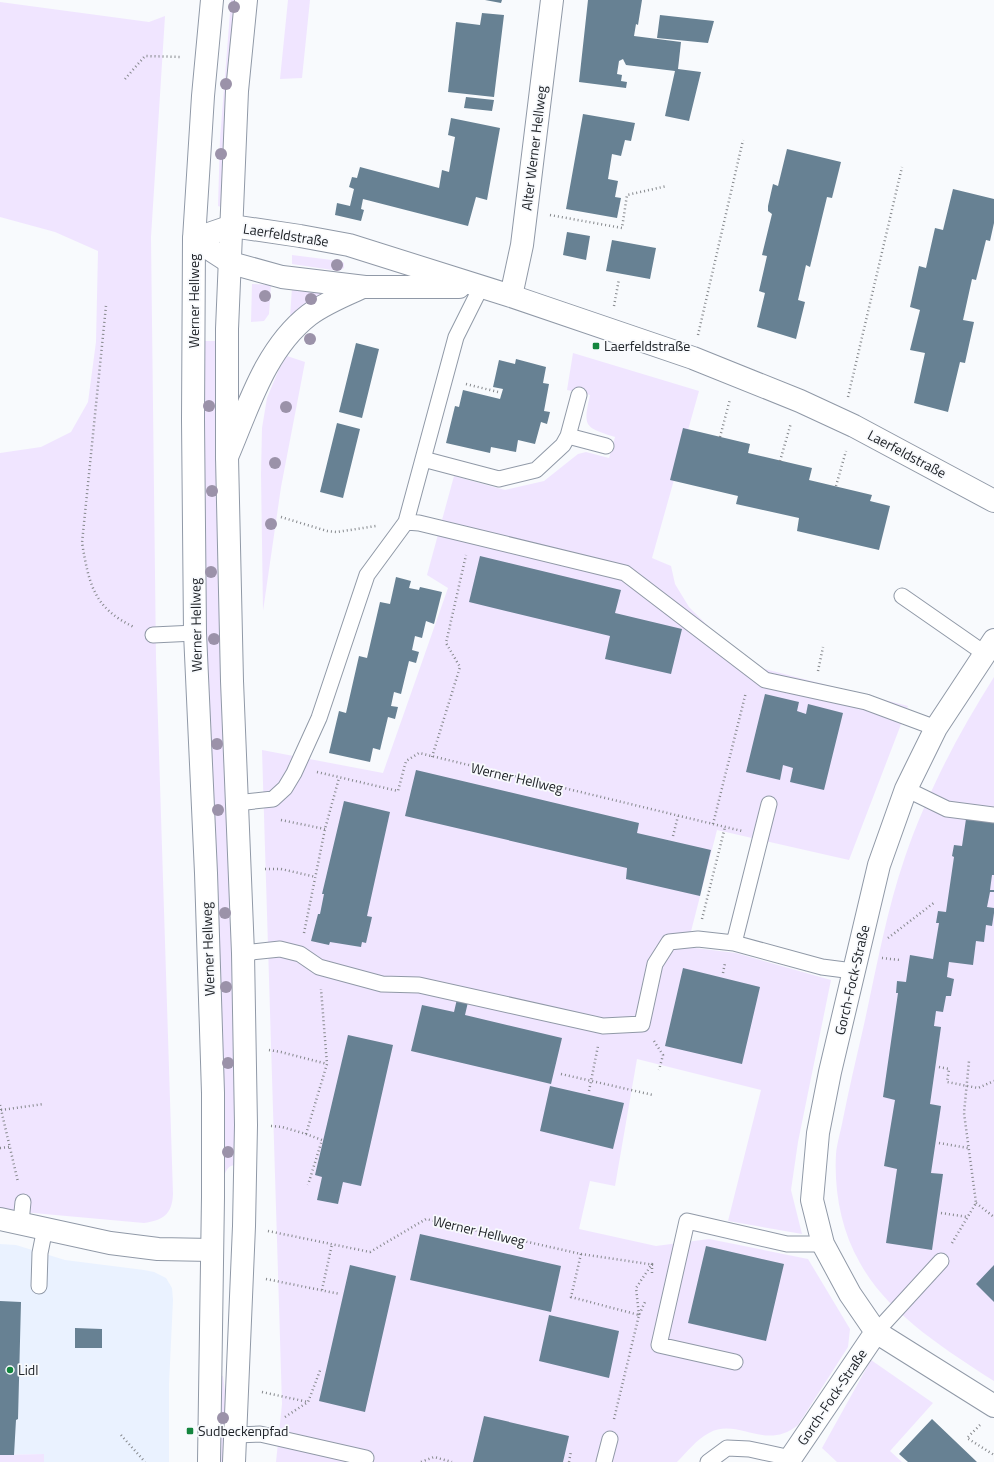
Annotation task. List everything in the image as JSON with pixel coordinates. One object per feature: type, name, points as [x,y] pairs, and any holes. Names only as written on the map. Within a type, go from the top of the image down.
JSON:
[{"type":"main road","name":"Werner Hellweg","points":[[209,1462],[212,1250],[212,1085],[206,866],[195,633],[194,239],[212,0]]},
{"type":"main road","points":[[234,1462],[244,1226],[246,1048],[236,803],[227,457],[227,330],[231,263],[237,90],[246,0]]},
{"type":"main road","name":"Alter Werner Hellweg","points":[[511,296],[522,245],[552,0]]},
{"type":"main road","name":"Laerfeldstraße","points":[[194,239],[232,226],[300,236],[349,245],[511,296],[693,358],[800,401],[849,423],[994,501]]},
{"type":"main road","name":"Laerfeldstraße","points":[[194,239],[231,263],[282,277],[365,287],[480,287]]},
{"type":"main road","name":"Laerfeldstraße","points":[[227,457],[262,377],[275,353],[287,337],[309,315],[334,300],[365,287]]},
{"type":"main road","name":"Gorch-Fock-Straße","points":[[989,647],[936,728],[906,790],[879,865],[830,1072],[818,1134],[812,1200],[823,1244],[850,1294],[876,1332],[994,1406]]},
{"type":"main road","points":[[0,1219],[22,1212],[45,1228],[110,1243],[158,1249],[243,1250]]},
{"type":"main road","name":"Gorch-Fock-Straße","points":[[789,1460],[876,1332]]},
{"type":"lane","points":[[236,803],[274,799],[285,788],[297,766],[319,718],[367,575],[406,522],[456,337],[480,287]]},
{"type":"lane","points":[[423,458],[499,479],[536,470],[563,445],[568,436],[579,395]]},
{"type":"lane","points":[[568,436],[606,446]]},
{"type":"lane","points":[[406,522],[625,572],[765,680],[866,702],[936,728]]},
{"type":"lane","points":[[902,596],[989,647]]},
{"type":"lane","points":[[153,635],[195,633]]},
{"type":"lane","points":[[906,790],[947,809],[994,815]]},
{"type":"lane","points":[[734,943],[769,804]]},
{"type":"lane","points":[[243,953],[280,949],[300,954],[319,967],[382,984],[419,985],[603,1026],[642,1024],[655,964],[669,942],[698,939],[734,943],[822,967],[855,963]]},
{"type":"lane","points":[[735,1362],[659,1345],[687,1221],[787,1244],[823,1244]]},
{"type":"lane","points":[[39,1286],[40,1253],[45,1228]]},
{"type":"lane","points":[[876,1332],[941,1261]]},
{"type":"lane","points":[[236,1435],[260,1434],[366,1458]]},
{"type":"lane","points":[[604,1462],[610,1439]]},
{"type":"lane","points":[[708,1462],[727,1448],[750,1448],[789,1460]]},
{"type":"path","points":[[125,79],[145,56],[207,57]]},
{"type":"path","points":[[693,358],[743,140]]},
{"type":"path","points":[[836,486],[902,168]]},
{"type":"path","points":[[526,211],[622,228],[627,195],[667,186]]},
{"type":"path","points":[[106,306],[82,543],[89,582],[97,599],[111,612],[130,625],[153,635]]},
{"type":"path","points":[[720,437],[736,376]]},
{"type":"path","points":[[445,378],[498,392]]},
{"type":"path","points":[[780,461],[788,432],[800,401]]},
{"type":"path","points":[[281,517],[327,531],[337,532],[406,522]]},
{"type":"path","points":[[432,758],[460,667],[446,643],[471,536]]},
{"type":"path","points":[[713,824],[752,670]]},
{"type":"path","name":"Werner Hellweg","points":[[297,766],[339,778],[398,791],[406,761],[418,753],[432,758],[762,836]]},
{"type":"path","points":[[300,954],[325,830],[339,778]]},
{"type":"path","points":[[673,836],[678,816]]},
{"type":"path","points":[[298,823],[325,830]]},
{"type":"path","points":[[698,939],[725,827]]},
{"type":"path","points":[[239,869],[281,869],[316,877]]},
{"type":"path","points":[[855,963],[935,902]]},
{"type":"path","points":[[306,1134],[327,1064],[319,967]]},
{"type":"path","points":[[642,1024],[663,1055],[659,1070]]},
{"type":"path","points":[[589,1090],[603,1026]]},
{"type":"path","points":[[246,1048],[281,1052],[327,1064]]},
{"type":"path","points":[[941,1261],[969,1217],[976,1203],[964,1113],[969,1061]]},
{"type":"path","points":[[939,1067],[949,1069],[947,1082],[978,1088],[994,1081]]},
{"type":"path","points":[[561,1074],[591,1079],[653,1095]]},
{"type":"path","points":[[1,1110],[44,1104]]},
{"type":"path","points":[[0,1105],[10,1147],[22,1212]]},
{"type":"path","points":[[246,1125],[282,1127],[322,1140],[308,1185]]},
{"type":"path","points":[[939,1143],[968,1148]]},
{"type":"path","points":[[0,1148],[10,1147]]},
{"type":"path","points":[[976,1203],[994,1217]]},
{"type":"path","points":[[941,1212],[969,1217]]},
{"type":"path","name":"Werner Hellweg","points":[[244,1226],[370,1252],[426,1219],[581,1254],[676,1268]]},
{"type":"path","points":[[322,1290],[332,1244]]},
{"type":"path","points":[[581,1254],[571,1297],[639,1315]]},
{"type":"path","points":[[639,1315],[636,1288],[652,1264]]},
{"type":"path","points":[[651,1278],[652,1264]]},
{"type":"path","points":[[242,1274],[340,1294]]},
{"type":"path","points":[[610,1439],[639,1315],[648,1298]]},
{"type":"path","points":[[260,1434],[308,1402],[321,1368]]},
{"type":"path","points":[[279,1396],[308,1402]]},
{"type":"path","points":[[121,1435],[145,1462]]},
{"type":"path","points":[[967,1438],[994,1455]]},
{"type":"path","points":[[568,1462],[571,1451]]},
{"type":"path","points":[[422,1462],[434,1457],[452,1462]]},
{"type":"shaded area","points":[[231,0],[238,0],[221,207],[218,206],[220,139]]},
{"type":"shaded area","points":[[288,0],[310,0],[302,78],[280,79]]},
{"type":"shaded area","points":[[0,2],[149,22],[165,16],[151,237],[156,658],[173,1194],[171,1207],[165,1215],[156,1220],[144,1223],[0,1210],[0,453],[41,447],[71,432],[88,402],[96,342],[98,251],[55,232],[0,217]]},
{"type":"shaded area","points":[[292,255],[340,261],[344,263],[344,268],[339,271],[292,264]]},
{"type":"shaded area","points":[[252,284],[271,285],[269,314],[264,321],[251,322]]},
{"type":"shaded area","points":[[292,287],[326,289],[326,294],[290,318]]},
{"type":"shaded area","points":[[202,341],[221,341],[238,1165],[229,1168],[224,1176],[202,551]]},
{"type":"shaded area","points":[[573,353],[699,391],[652,558],[671,566],[675,584],[689,607],[746,664],[908,706],[849,860],[717,830],[687,947],[736,953],[831,980],[798,1142],[791,1190],[802,1234],[728,1221],[761,1090],[637,1059],[615,1186],[590,1181],[579,1229],[656,1246],[709,1239],[808,1259],[850,1329],[848,1347],[798,1425],[786,1432],[774,1435],[763,1435],[730,1429],[720,1429],[709,1433],[700,1439],[677,1462],[276,1462],[282,1404],[262,750],[383,773],[448,588],[427,575],[454,476],[505,490],[544,481],[578,454],[586,452],[609,458],[615,437],[597,431],[588,424],[587,414],[590,395],[567,390]]},
{"type":"shaded area","points":[[287,356],[305,362],[281,487],[263,611],[261,474],[262,428],[267,398],[279,369]]},
{"type":"shaded area","points":[[994,677],[994,1381],[957,1357],[920,1330],[886,1299],[872,1281],[853,1250],[840,1210],[836,1182],[836,1154],[882,942],[898,878],[914,833],[933,787],[968,720]]},
{"type":"shaded area","name":"Lidl","points":[[0,1244],[16,1245],[65,1260],[154,1272],[166,1278],[172,1288],[173,1300],[169,1384],[169,1462],[44,1462],[44,1454],[0,1455]]},
{"type":"shaded area","points":[[871,1360],[933,1403],[890,1451],[902,1462],[837,1462],[822,1448]]},
{"type":"shaded area","points":[[220,1376],[223,1376],[228,1413],[225,1462],[216,1462]]},
{"type":"shaded area","points":[[44,1454],[44,1462],[0,1462],[0,1455]]},
{"type":"building","points":[[485,0],[502,0],[501,3]]},
{"type":"building","points":[[588,0],[642,0],[638,25],[636,24],[634,36],[681,42],[678,69],[701,72],[689,121],[665,116],[675,71],[626,65],[623,59],[619,61],[617,74],[622,75],[621,81],[627,82],[626,88],[579,82]]},
{"type":"building","points":[[482,13],[504,15],[494,97],[448,92],[456,22],[480,25]]},
{"type":"building","points":[[660,15],[714,21],[708,43],[657,38]]},
{"type":"building","points":[[466,97],[494,100],[492,111],[464,108]]},
{"type":"building","points":[[583,114],[635,123],[631,141],[625,140],[621,156],[612,154],[608,179],[618,181],[615,197],[621,198],[617,218],[566,209]]},
{"type":"building","points":[[451,118],[500,128],[487,200],[476,197],[468,226],[363,199],[361,209],[364,210],[361,221],[335,215],[337,203],[350,206],[354,189],[349,187],[352,177],[357,178],[360,167],[439,188],[442,170],[449,172],[455,137],[448,135]]},
{"type":"building","points":[[787,149],[841,162],[832,198],[827,197],[810,267],[806,265],[798,300],[805,302],[796,339],[757,327],[765,293],[759,291],[767,256],[762,255],[772,214],[768,211],[768,206],[773,184],[778,186]]},
{"type":"building","points":[[953,189],[994,199],[994,223],[990,241],[986,240],[976,280],[972,279],[963,320],[974,322],[965,363],[960,362],[948,412],[914,403],[925,353],[910,350],[920,310],[910,307],[919,266],[926,268],[935,228],[943,230]]},
{"type":"building","points":[[567,232],[590,236],[586,260],[563,255]]},
{"type":"building","points":[[612,240],[656,248],[650,279],[606,271]]},
{"type":"building","points":[[356,343],[379,349],[362,418],[339,412]]},
{"type":"building","points":[[516,359],[546,367],[543,383],[549,384],[544,411],[550,412],[547,424],[541,422],[535,444],[518,440],[516,452],[491,447],[490,453],[446,443],[455,406],[459,407],[463,390],[500,399],[503,389],[493,387],[499,360],[515,364]]},
{"type":"building","points":[[337,423],[360,429],[343,498],[320,492]]},
{"type":"building","points":[[683,428],[750,444],[748,453],[812,468],[809,480],[872,495],[870,501],[890,506],[879,550],[797,531],[799,518],[736,504],[738,496],[670,480]]},
{"type":"building","points":[[480,556],[621,590],[615,613],[682,629],[671,674],[605,659],[610,636],[469,602]]},
{"type":"building","points":[[396,577],[411,581],[409,588],[419,590],[420,587],[442,592],[434,624],[426,621],[422,638],[415,636],[412,650],[419,652],[416,663],[409,661],[401,694],[394,692],[391,706],[398,707],[395,719],[388,717],[380,750],[373,748],[370,762],[329,753],[339,711],[346,713],[359,656],[367,658],[380,602],[390,604]]},
{"type":"building","points":[[765,694],[799,702],[797,711],[806,714],[808,704],[843,713],[824,790],[790,782],[793,768],[783,765],[780,780],[746,772]]},
{"type":"building","points":[[416,770],[639,823],[637,833],[711,850],[700,896],[626,879],[627,868],[405,816]]},
{"type":"building","points":[[344,801],[390,812],[367,916],[372,917],[366,943],[362,942],[361,947],[330,942],[329,945],[311,941],[318,914],[320,914],[324,894],[322,894]]},
{"type":"building","points":[[966,819],[994,823],[994,875],[992,875],[990,890],[994,890],[994,892],[990,892],[987,907],[994,908],[994,913],[992,926],[986,925],[984,942],[976,941],[973,965],[949,962],[947,977],[954,979],[951,996],[946,996],[943,1012],[936,1011],[934,1026],[941,1027],[930,1104],[941,1106],[931,1173],[943,1174],[932,1250],[886,1243],[897,1169],[884,1166],[895,1100],[883,1097],[898,993],[896,993],[897,981],[906,982],[910,955],[933,959],[939,923],[936,923],[938,911],[946,912],[954,857],[952,856],[954,845],[962,846]]},
{"type":"building","points":[[683,968],[760,987],[742,1064],[665,1046]]},
{"type":"building","points":[[457,999],[468,1002],[465,1015],[562,1038],[551,1084],[411,1051],[422,1005],[454,1012]]},
{"type":"building","points":[[348,1035],[393,1045],[361,1186],[343,1182],[338,1204],[317,1200],[322,1177],[315,1175]]},
{"type":"building","points":[[550,1086],[624,1103],[613,1149],[540,1131]]},
{"type":"building","points":[[420,1234],[561,1266],[551,1312],[410,1280]]},
{"type":"building","points":[[706,1246],[784,1264],[766,1341],[688,1323]]},
{"type":"building","points":[[350,1265],[396,1276],[365,1412],[319,1401]]},
{"type":"building","points":[[994,1265],[994,1302],[976,1284]]},
{"type":"building","name":"Lidl","points":[[0,1301],[21,1302],[18,1419],[16,1420],[14,1455],[0,1455]]},
{"type":"building","points":[[549,1315],[619,1331],[609,1378],[539,1361]]},
{"type":"building","points":[[75,1328],[102,1329],[102,1348],[75,1348]]},
{"type":"building","points":[[484,1416],[569,1436],[563,1462],[473,1462]]},
{"type":"building","points":[[932,1419],[977,1462],[908,1462],[899,1454]]},
{"type":"place","name":"Laerfeldstraße","points":[[596,346]]},
{"type":"place","name":"Lidl","points":[[10,1370]]},
{"type":"place","name":"Sudbeckenpfad","points":[[190,1431]]}]
